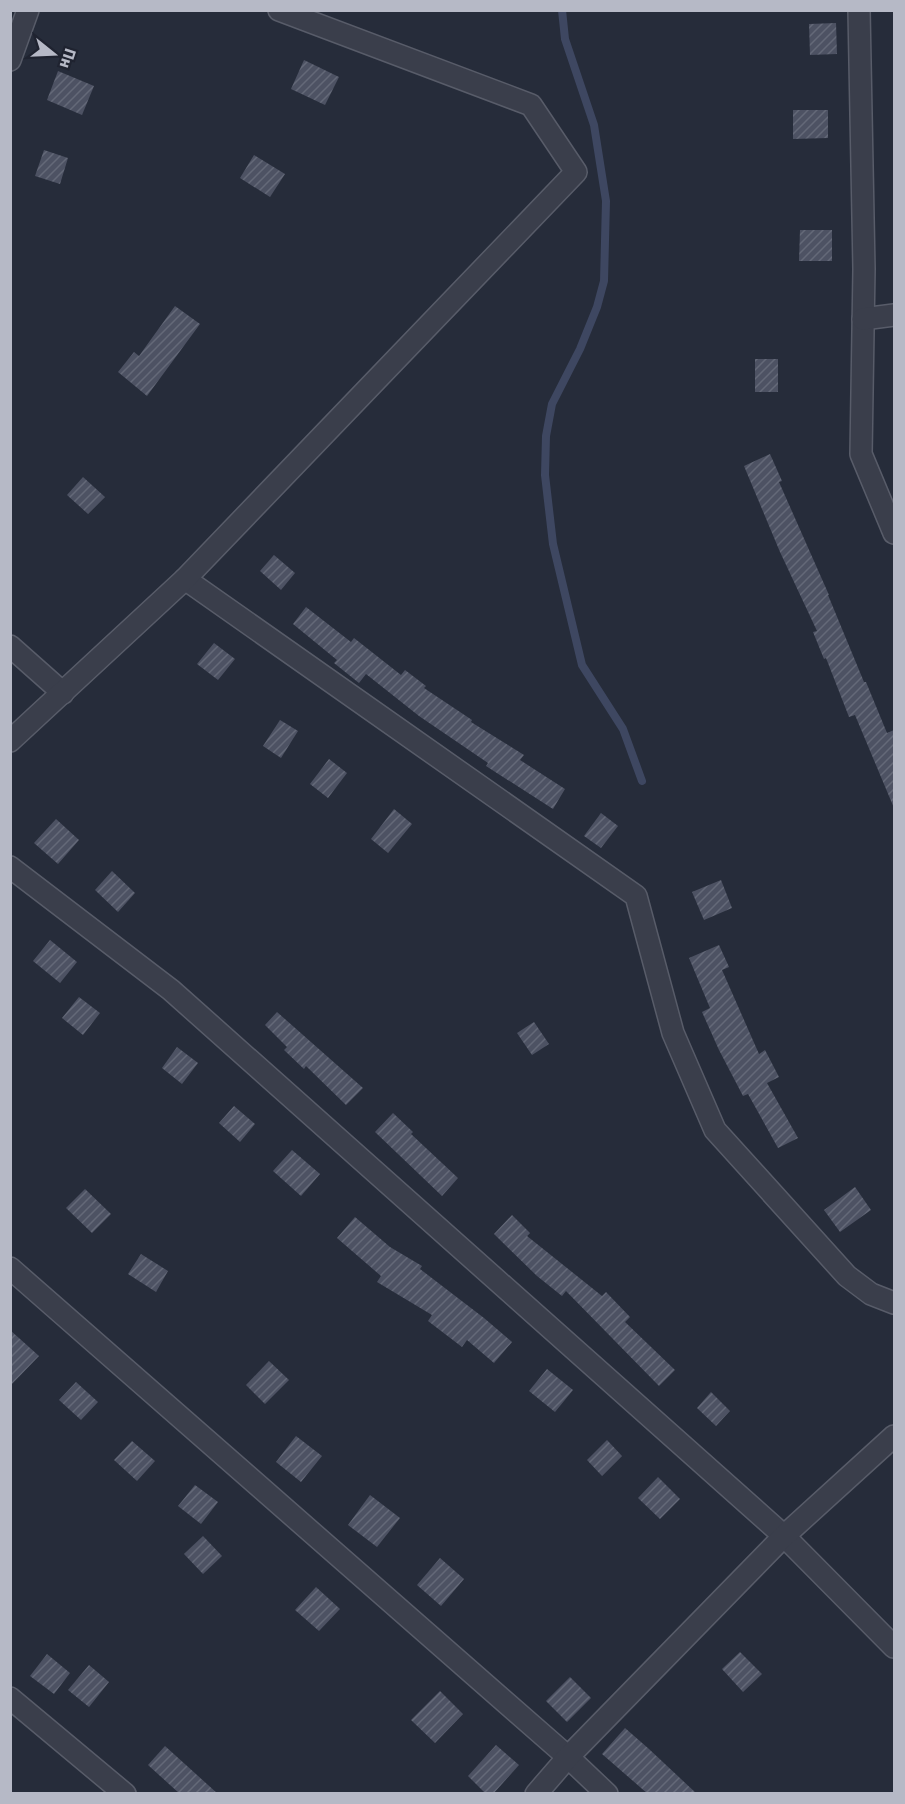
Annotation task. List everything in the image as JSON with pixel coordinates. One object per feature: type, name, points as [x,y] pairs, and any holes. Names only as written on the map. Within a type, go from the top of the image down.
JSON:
[{"type":"street","points":[[10,60],[28,10]]},
{"type":"street","points":[[10,741],[185,579],[576,172],[531,105],[279,10]]},
{"type":"street","points":[[860,10],[863,319],[861,454],[894,533]]},
{"type":"street","points":[[863,319],[894,315]]},
{"type":"street","points":[[185,579],[636,896],[673,1033],[715,1130],[847,1276],[871,1294],[894,1303]]},
{"type":"street","points":[[10,646],[63,693]]},
{"type":"street","points":[[10,867],[171,990],[784,1536],[894,1647]]},
{"type":"street","points":[[10,1268],[568,1757],[607,1794]]},
{"type":"street","points":[[536,1794],[568,1757],[784,1536],[894,1436]]},
{"type":"street","points":[[10,1698],[125,1794]]},
{"type":"building","points":[[836,23],[837,54],[810,55],[809,24]]},
{"type":"building","points":[[304,60],[339,77],[325,105],[291,89]]},
{"type":"building","points":[[58,71],[94,86],[82,115],[47,100]]},
{"type":"building","points":[[793,110],[828,110],[828,138],[793,139]]},
{"type":"building","points":[[44,150],[68,158],[60,184],[35,176]]},
{"type":"building","points":[[254,155],[285,174],[270,197],[240,178]]},
{"type":"building","points":[[800,230],[832,230],[832,261],[799,261]]},
{"type":"building","points":[[175,306],[200,324],[147,396],[118,372],[134,352],[139,356]]},
{"type":"building","points":[[755,359],[778,359],[778,392],[755,392]]},
{"type":"building","points":[[770,454],[782,481],[779,482],[829,595],[864,682],[866,682],[887,733],[894,730],[894,808],[855,715],[849,717],[826,658],[824,659],[813,632],[817,631],[780,552],[744,466]]},
{"type":"building","points":[[83,477],[105,497],[88,514],[67,495]]},
{"type":"building","points":[[274,555],[295,573],[281,590],[260,571]]},
{"type":"building","points":[[306,607],[351,642],[354,638],[401,675],[405,670],[426,686],[424,688],[472,720],[471,722],[524,755],[520,760],[565,789],[553,809],[486,766],[488,763],[419,716],[366,674],[359,683],[334,663],[337,660],[293,624]]},
{"type":"building","points":[[214,643],[235,659],[218,680],[197,664]]},
{"type":"building","points":[[280,720],[298,731],[281,758],[263,746]]},
{"type":"building","points":[[329,759],[347,773],[328,798],[310,784]]},
{"type":"building","points":[[394,809],[412,824],[388,853],[371,839]]},
{"type":"building","points":[[601,813],[618,826],[601,848],[584,836]]},
{"type":"building","points":[[56,819],[79,840],[58,864],[34,843]]},
{"type":"building","points":[[112,871],[135,893],[118,912],[95,890]]},
{"type":"building","points":[[721,880],[732,908],[704,920],[692,892]]},
{"type":"building","points":[[50,940],[77,962],[60,983],[33,961]]},
{"type":"building","points":[[719,945],[729,967],[722,970],[759,1054],[765,1050],[779,1077],[767,1083],[798,1138],[778,1148],[748,1094],[743,1096],[702,1012],[710,1008],[689,958]]},
{"type":"building","points":[[79,997],[100,1013],[83,1035],[62,1018]]},
{"type":"building","points":[[277,1012],[363,1088],[346,1105],[306,1066],[304,1069],[284,1050],[287,1047],[265,1025]]},
{"type":"building","points":[[534,1022],[549,1044],[532,1055],[517,1033]]},
{"type":"building","points":[[177,1047],[198,1063],[182,1084],[162,1068]]},
{"type":"building","points":[[234,1106],[255,1124],[240,1142],[219,1123]]},
{"type":"building","points":[[393,1113],[413,1132],[411,1134],[458,1178],[442,1196],[375,1132]]},
{"type":"building","points":[[292,1150],[320,1174],[301,1196],[273,1171]]},
{"type":"building","points":[[855,1187],[871,1210],[840,1232],[824,1210]]},
{"type":"building","points":[[85,1189],[111,1214],[92,1233],[66,1208]]},
{"type":"building","points":[[512,1215],[530,1233],[527,1236],[602,1296],[606,1292],[630,1317],[625,1322],[675,1370],[659,1386],[566,1291],[562,1296],[537,1276],[494,1234]]},
{"type":"building","points":[[355,1217],[390,1247],[422,1266],[420,1269],[512,1342],[494,1363],[467,1340],[462,1347],[428,1321],[432,1315],[377,1282],[381,1276],[337,1238]]},
{"type":"building","points":[[141,1254],[168,1271],[156,1292],[128,1274]]},
{"type":"building","points":[[10,1330],[39,1356],[10,1386]]},
{"type":"building","points":[[269,1361],[289,1380],[265,1404],[246,1385]]},
{"type":"building","points":[[547,1369],[573,1390],[555,1412],[529,1391]]},
{"type":"building","points":[[76,1382],[98,1402],[81,1420],[59,1400]]},
{"type":"building","points":[[711,1392],[730,1411],[716,1426],[697,1408]]},
{"type":"building","points":[[296,1436],[322,1456],[301,1482],[276,1462]]},
{"type":"building","points":[[607,1440],[622,1456],[602,1476],[587,1460]]},
{"type":"building","points":[[132,1441],[155,1461],[137,1481],[114,1460]]},
{"type":"building","points":[[658,1477],[680,1499],[660,1519],[638,1498]]},
{"type":"building","points":[[195,1485],[218,1502],[201,1524],[178,1506]]},
{"type":"building","points":[[370,1495],[400,1518],[377,1547],[348,1525]]},
{"type":"building","points":[[203,1536],[222,1556],[203,1574],[184,1554]]},
{"type":"building","points":[[440,1558],[464,1579],[441,1606],[417,1585]]},
{"type":"building","points":[[316,1587],[340,1609],[319,1631],[295,1610]]},
{"type":"building","points":[[740,1652],[762,1674],[743,1692],[722,1669]]},
{"type":"building","points":[[47,1654],[70,1673],[54,1694],[30,1676]]},
{"type":"building","points":[[89,1665],[109,1682],[89,1707],[68,1690]]},
{"type":"building","points":[[570,1677],[591,1698],[567,1722],[546,1701]]},
{"type":"building","points":[[440,1691],[463,1714],[435,1743],[411,1720]]},
{"type":"building","points":[[625,1728],[697,1794],[648,1794],[602,1754]]},
{"type":"building","points":[[496,1745],[519,1765],[493,1794],[486,1794],[468,1776]]},
{"type":"building","points":[[165,1746],[218,1794],[180,1794],[148,1765]]},
{"type":"waterway","points":[[562,10],[565,39],[594,125],[606,201],[604,281],[597,307],[580,349],[552,404],[546,436],[545,475],[553,544],[582,665],[623,729],[642,781]]}]
